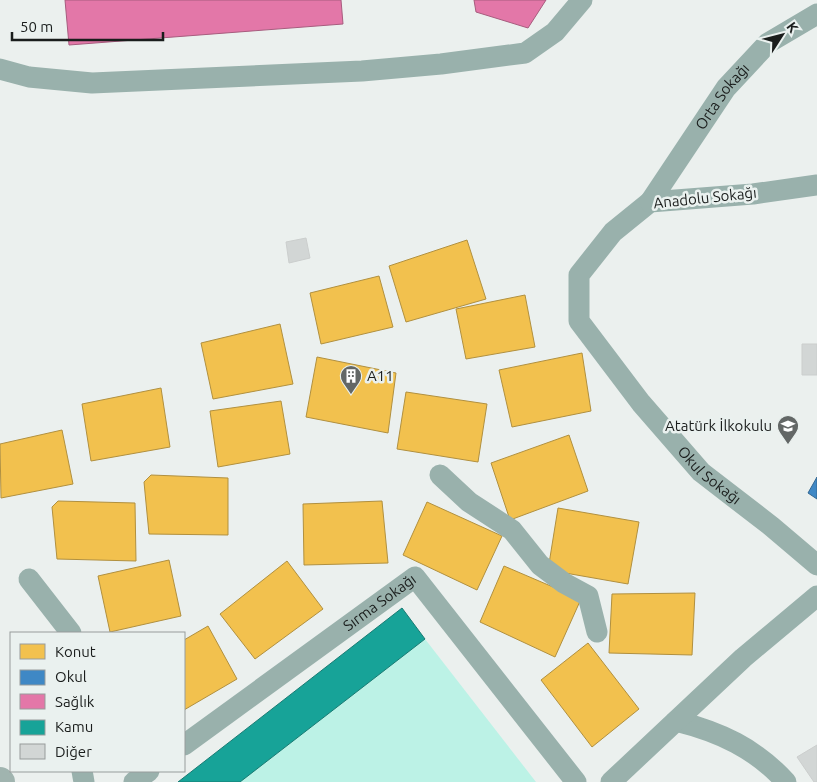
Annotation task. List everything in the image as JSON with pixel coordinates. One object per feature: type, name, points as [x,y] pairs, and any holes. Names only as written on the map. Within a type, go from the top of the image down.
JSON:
[{"type":"street","points":[[0,69],[29,77],[92,83],[362,71],[441,64],[525,53],[555,32],[582,0]]},
{"type":"street","name":"Orta Sokağı","points":[[650,202],[726,88],[768,43],[817,14]]},
{"type":"street","name":"Anadolu Sokağı","points":[[580,321],[579,275],[613,232],[650,202],[752,194],[817,185]]},
{"type":"street","name":"Okul Sokağı","points":[[580,321],[641,402],[701,472],[771,526],[817,565]]},
{"type":"street","points":[[440,475],[469,502],[512,530],[540,565],[564,584],[588,596],[597,632]]},
{"type":"street","name":"Sırma Sokağı","points":[[185,745],[415,577],[576,782]]},
{"type":"street","points":[[29,579],[70,632]]},
{"type":"street","points":[[611,782],[743,658],[817,596]]},
{"type":"street","points":[[676,721],[706,729],[745,748],[772,767],[786,782]]},
{"type":"street","points":[[134,782],[148,772]]},
{"type":"green space","points":[[425,639],[536,782],[240,782]]},
{"type":"building: Konut","points":[[467,240],[486,299],[406,322],[389,266]]},
{"type":"building: Konut","points":[[379,276],[393,327],[321,344],[310,293]]},
{"type":"building: Konut","points":[[525,295],[535,347],[466,359],[456,309]]},
{"type":"building: Konut","points":[[280,324],[293,384],[213,399],[201,343]]},
{"type":"building: Konut","points":[[582,353],[591,411],[512,427],[499,370]]},
{"type":"building: Konut","name":"A11","points":[[317,357],[396,373],[388,433],[306,417]]},
{"type":"building: Konut","points":[[161,388],[170,447],[91,461],[82,404]]},
{"type":"building: Konut","points":[[406,392],[487,404],[478,462],[397,449]]},
{"type":"building: Konut","points":[[281,401],[290,454],[218,467],[210,411]]},
{"type":"building: Konut","points":[[62,430],[73,484],[1,498],[0,444]]},
{"type":"building: Konut","points":[[569,435],[588,491],[510,520],[491,463]]},
{"type":"building: Konut","points":[[151,475],[228,478],[228,535],[149,534],[144,482]]},
{"type":"building: Konut","points":[[58,501],[135,503],[136,561],[57,559],[52,507]]},
{"type":"building: Konut","points":[[382,501],[388,563],[304,565],[303,504]]},
{"type":"building: Konut","points":[[427,502],[502,536],[477,590],[403,555]]},
{"type":"building: Konut","points":[[558,508],[639,522],[628,584],[548,570]]},
{"type":"building: Konut","points":[[169,560],[181,616],[110,632],[98,576]]},
{"type":"building: Konut","points":[[287,561],[323,609],[255,659],[220,614]]},
{"type":"building: Konut","points":[[504,566],[581,599],[555,657],[480,622]]},
{"type":"building: Konut","points":[[695,593],[692,655],[609,653],[612,594]]},
{"type":"building: Konut","points":[[208,626],[237,679],[185,709],[185,639]]},
{"type":"building: Konut","points":[[588,643],[639,709],[592,747],[541,680]]},
{"type":"building: Okul","points":[[817,477],[817,499],[808,493]]},
{"type":"building: Sağlık","points":[[65,0],[341,0],[343,24],[69,45]]},
{"type":"building: Sağlık","points":[[474,0],[546,0],[528,28],[476,12]]},
{"type":"building: Kamu","points":[[402,608],[425,639],[240,782],[178,782]]},
{"type":"building: Diğer","points":[[306,238],[310,258],[289,263],[286,242]]},
{"type":"building: Diğer","points":[[802,344],[817,344],[817,375],[802,375]]},
{"type":"building: Diğer","points":[[817,745],[817,782],[814,782],[797,757]]},
{"type":"place","name":"A11","points":[[351,395]]},
{"type":"place","name":"Atatürk İlkokulu","points":[[788,445]]}]
